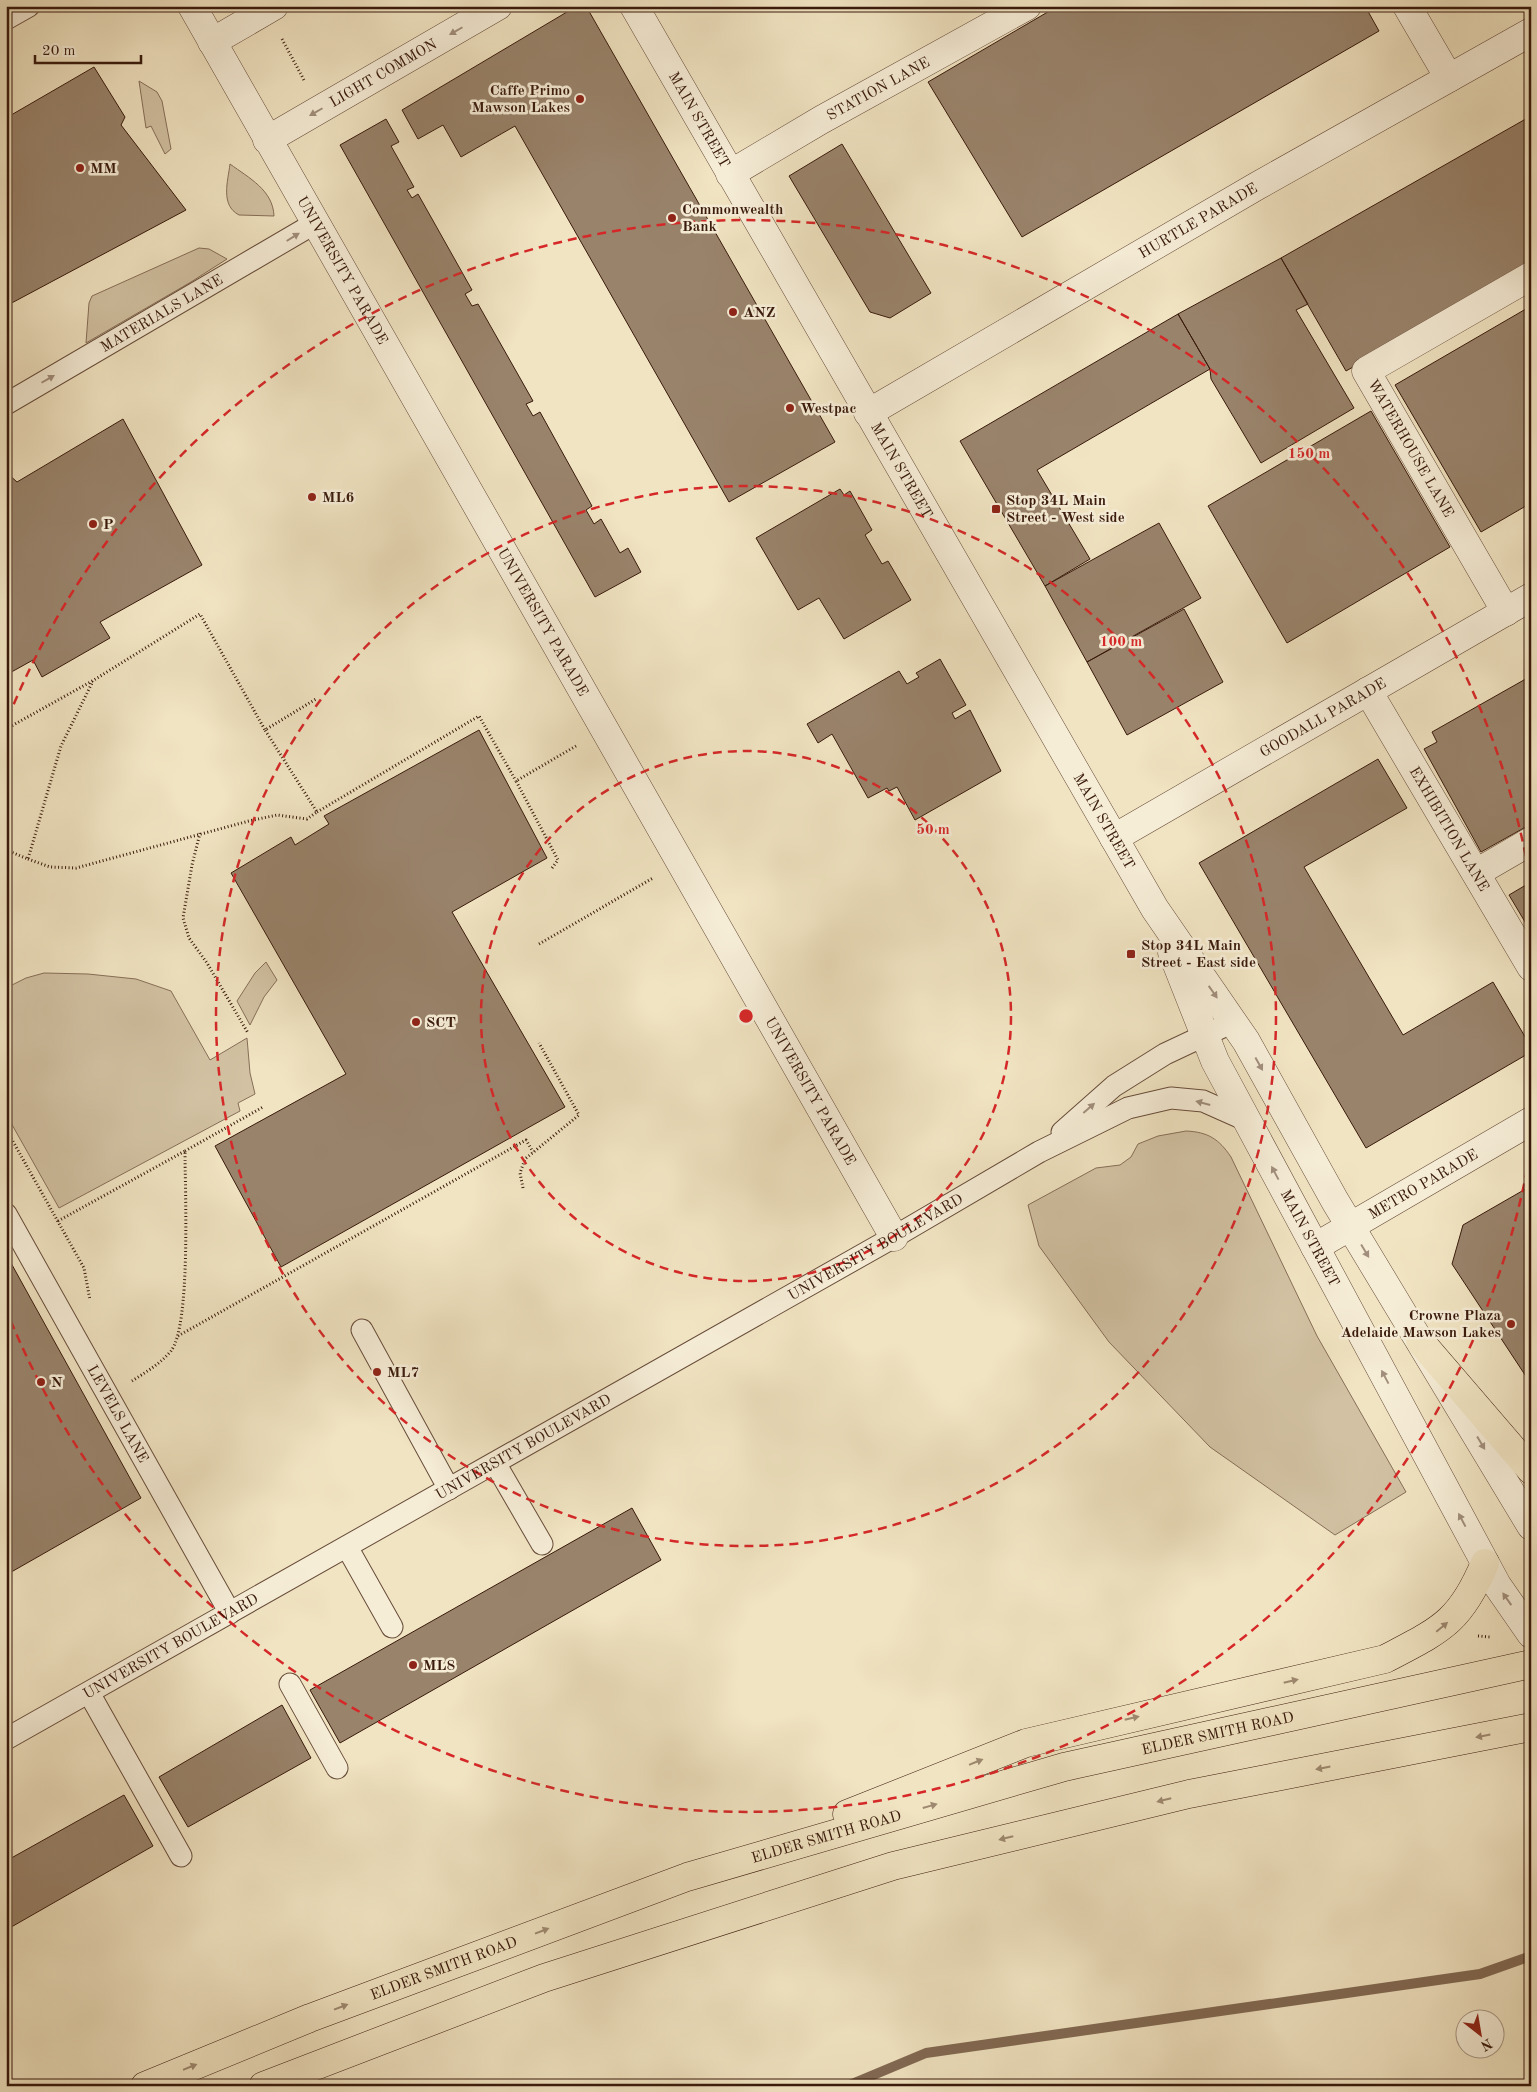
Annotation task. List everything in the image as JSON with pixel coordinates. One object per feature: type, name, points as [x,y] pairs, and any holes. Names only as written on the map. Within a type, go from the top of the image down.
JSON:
[{"type":"main road","points":[[1420,1341],[1531,1470]]},
{"type":"main road","points":[[687,1877],[1026,1743],[1385,1659],[1436,1632],[1456,1615],[1474,1589],[1486,1563]]},
{"type":"main road","name":"ELDER SMITH ROAD","points":[[145,2086],[310,2018],[687,1877],[1064,1766],[1531,1664]]},
{"type":"main road","points":[[263,2086],[544,1978],[893,1866],[1189,1794],[1531,1727]]},
{"type":"street","name":"UNIVERSITY PARADE","points":[[192,6],[267,140],[317,222],[894,1237]]},
{"type":"street","points":[[212,42],[274,6]]},
{"type":"street","name":"LIGHT COMMON","points":[[267,140],[498,6]]},
{"type":"street","name":"MAIN STREET","points":[[634,6],[1155,909],[1233,1022],[1350,1226],[1531,1526]]},
{"type":"street","name":"STATION LANE","points":[[730,174],[821,120],[1027,6]]},
{"type":"street","points":[[1406,6],[1449,78]]},
{"type":"street","name":"HURTLE PARADE","points":[[868,413],[1257,186],[1531,32]]},
{"type":"street","name":"WATERHOUSE LANE","points":[[1506,612],[1366,371],[1531,276]]},
{"type":"street","name":"GOODALL PARADE","points":[[1114,838],[1531,597]]},
{"type":"street","name":"EXHIBITION LANE","points":[[1368,691],[1531,967]]},
{"type":"street","points":[[1476,873],[1531,841]]},
{"type":"street","name":"MAIN STREET","points":[[1155,909],[1215,1061],[1497,1585],[1531,1634]]},
{"type":"street","name":"METRO PARADE","points":[[1315,1246],[1531,1121]]},
{"type":"lane","points":[[6,19],[29,6]]},
{"type":"lane","name":"MATERIALS LANE","points":[[6,404],[317,222]]},
{"type":"lane","name":"UNIVERSITY BOULEVARD","points":[[1040,1152],[1114,1086],[1165,1054],[1233,1022]]},
{"type":"lane","name":"UNIVERSITY BOULEVARD","points":[[6,1740],[894,1237],[1040,1152],[1128,1108],[1171,1098],[1203,1101],[1248,1122]]},
{"type":"lane","name":"LEVELS LANE","points":[[6,1214],[230,1613]]},
{"type":"lane","points":[[362,1330],[449,1489]]},
{"type":"lane","points":[[495,1463],[542,1544]]},
{"type":"lane","points":[[347,1547],[392,1627]]},
{"type":"lane","points":[[290,1684],[337,1768]]},
{"type":"lane","points":[[89,1692],[181,1856]]},
{"type":"path","points":[[279,35],[307,85]]},
{"type":"path","points":[[6,729],[94,680],[200,614],[264,730],[317,812]]},
{"type":"path","points":[[28,859],[61,746],[94,680]]},
{"type":"path","points":[[264,730],[316,699]]},
{"type":"path","points":[[6,850],[50,867],[76,868],[201,833],[277,815],[307,819],[479,716],[516,780],[558,860],[552,868]]},
{"type":"path","points":[[516,780],[605,730]]},
{"type":"path","points":[[201,833],[192,865],[183,918],[189,938],[248,1032]]},
{"type":"path","points":[[539,944],[680,862]]},
{"type":"path","points":[[523,1188],[520,1173],[525,1159],[579,1115],[539,1043]]},
{"type":"path","points":[[58,1221],[263,1106]]},
{"type":"path","points":[[6,1129],[84,1268],[90,1303]]},
{"type":"path","points":[[178,1336],[526,1140],[533,1152]]},
{"type":"path","points":[[128,1383],[154,1368],[172,1350],[180,1329],[184,1290],[185,1151]]},
{"type":"shaded area","points":[[139,81],[157,92],[162,101],[171,149],[165,154],[151,126],[146,128]]},
{"type":"shaded area","points":[[230,164],[265,192],[273,207],[274,216],[239,215],[233,211],[227,199]]},
{"type":"shaded area","points":[[199,248],[209,249],[227,259],[86,343],[89,303],[92,296]]},
{"type":"shaded area","points":[[266,962],[277,980],[264,997],[250,1025],[237,1001],[255,973]]},
{"type":"shaded area","points":[[44,973],[88,974],[136,979],[171,991],[210,1060],[247,1038],[250,1073],[255,1094],[238,1103],[240,1111],[59,1208],[6,1114],[6,988],[26,978]]},
{"type":"shaded area","points":[[1186,1131],[1207,1135],[1222,1145],[1231,1157],[1317,1336],[1406,1492],[1335,1535],[1210,1447],[1109,1342],[1039,1246],[1028,1205],[1096,1168],[1120,1165],[1131,1157],[1138,1144],[1158,1136]]},
{"type":"building","points":[[577,6],[586,6],[835,442],[729,502],[515,126],[461,157],[443,125],[418,139],[402,110]]},
{"type":"building","points":[[1058,6],[1365,6],[1379,31],[1022,237],[928,82]]},
{"type":"building","name":"MM","points":[[94,67],[125,117],[121,125],[186,210],[6,306],[6,118]]},
{"type":"building","points":[[1531,116],[1531,266],[1346,371],[1281,258]]},
{"type":"building","points":[[386,119],[399,142],[391,146],[414,187],[407,190],[412,198],[418,194],[472,290],[465,294],[472,306],[478,304],[533,401],[526,404],[533,416],[540,412],[592,506],[586,510],[594,524],[601,519],[620,553],[628,548],[641,572],[595,597],[340,145]]},
{"type":"building","points":[[842,144],[931,293],[890,318],[870,312],[789,176]]},
{"type":"building","points":[[1281,258],[1308,304],[1296,310],[1354,408],[1261,463],[1211,379],[1210,369],[1178,314]]},
{"type":"building","points":[[1531,306],[1531,503],[1481,532],[1395,385]]},
{"type":"building","points":[[1178,314],[1210,369],[1037,470],[1090,559],[1045,586],[960,441]]},
{"type":"building","points":[[1371,411],[1450,547],[1287,643],[1208,506]]},
{"type":"building","name":"P","points":[[123,419],[202,565],[100,622],[110,638],[42,677],[33,660],[6,675],[6,472],[17,482]]},
{"type":"building","points":[[840,489],[844,495],[850,491],[872,530],[865,535],[882,564],[888,561],[911,600],[844,639],[819,598],[798,610],[756,538]]},
{"type":"building","points":[[1159,523],[1201,598],[1087,662],[1045,586]]},
{"type":"building","points":[[1184,609],[1223,682],[1127,735],[1087,662]]},
{"type":"building","points":[[940,659],[966,705],[952,713],[955,719],[970,710],[1001,771],[915,820],[897,787],[889,791],[887,788],[868,798],[832,734],[818,743],[807,724],[899,671],[907,684],[919,677],[916,673]]},
{"type":"building","points":[[1531,676],[1531,824],[1481,852],[1424,749],[1437,742],[1432,732]]},
{"type":"building","name":"SCT","points":[[479,730],[547,858],[452,912],[565,1107],[281,1267],[215,1146],[346,1074],[231,873],[291,837],[295,845],[329,824],[324,816]]},
{"type":"building","points":[[1378,759],[1407,808],[1304,867],[1403,1035],[1493,982],[1531,1047],[1531,1052],[1366,1148],[1199,863]]},
{"type":"building","points":[[1531,882],[1531,932],[1509,895]]},
{"type":"building","name":"Crowne Plaza Adelaide Mawson Lakes","points":[[1529,1187],[1531,1189],[1531,1384],[1452,1264],[1463,1225]]},
{"type":"building","name":"N","points":[[11,1263],[141,1498],[6,1575],[6,1265]]},
{"type":"building","points":[[632,1508],[661,1560],[340,1743],[310,1690]]},
{"type":"building","points":[[282,1705],[311,1758],[188,1827],[159,1777]]},
{"type":"building","points":[[124,1795],[153,1846],[6,1930],[6,1861]]},
{"type":"waterway","points":[[847,2086],[926,2053],[1480,1974],[1531,1956]]},
{"type":"place","name":"Caffe Primo Mawson Lakes","points":[[580,99]]},
{"type":"place","name":"MM","points":[[80,168]]},
{"type":"place","name":"Commonwealth Bank","points":[[672,218]]},
{"type":"place","name":"ANZ","points":[[733,312]]},
{"type":"place","name":"Westpac","points":[[790,408]]},
{"type":"place","name":"ML6","points":[[312,497]]},
{"type":"place","name":"Stop 34L Main Street - West side","points":[[996,509]]},
{"type":"place","name":"P","points":[[93,524]]},
{"type":"place","name":"Stop 34L Main Street - East side","points":[[1131,954]]},
{"type":"place","name":"SCT","points":[[416,1022]]},
{"type":"place","name":"Crowne Plaza Adelaide Mawson Lakes","points":[[1511,1324]]},
{"type":"place","name":"ML7","points":[[377,1372]]},
{"type":"place","name":"N","points":[[41,1382]]},
{"type":"place","name":"ML8","points":[[413,1665]]}]
